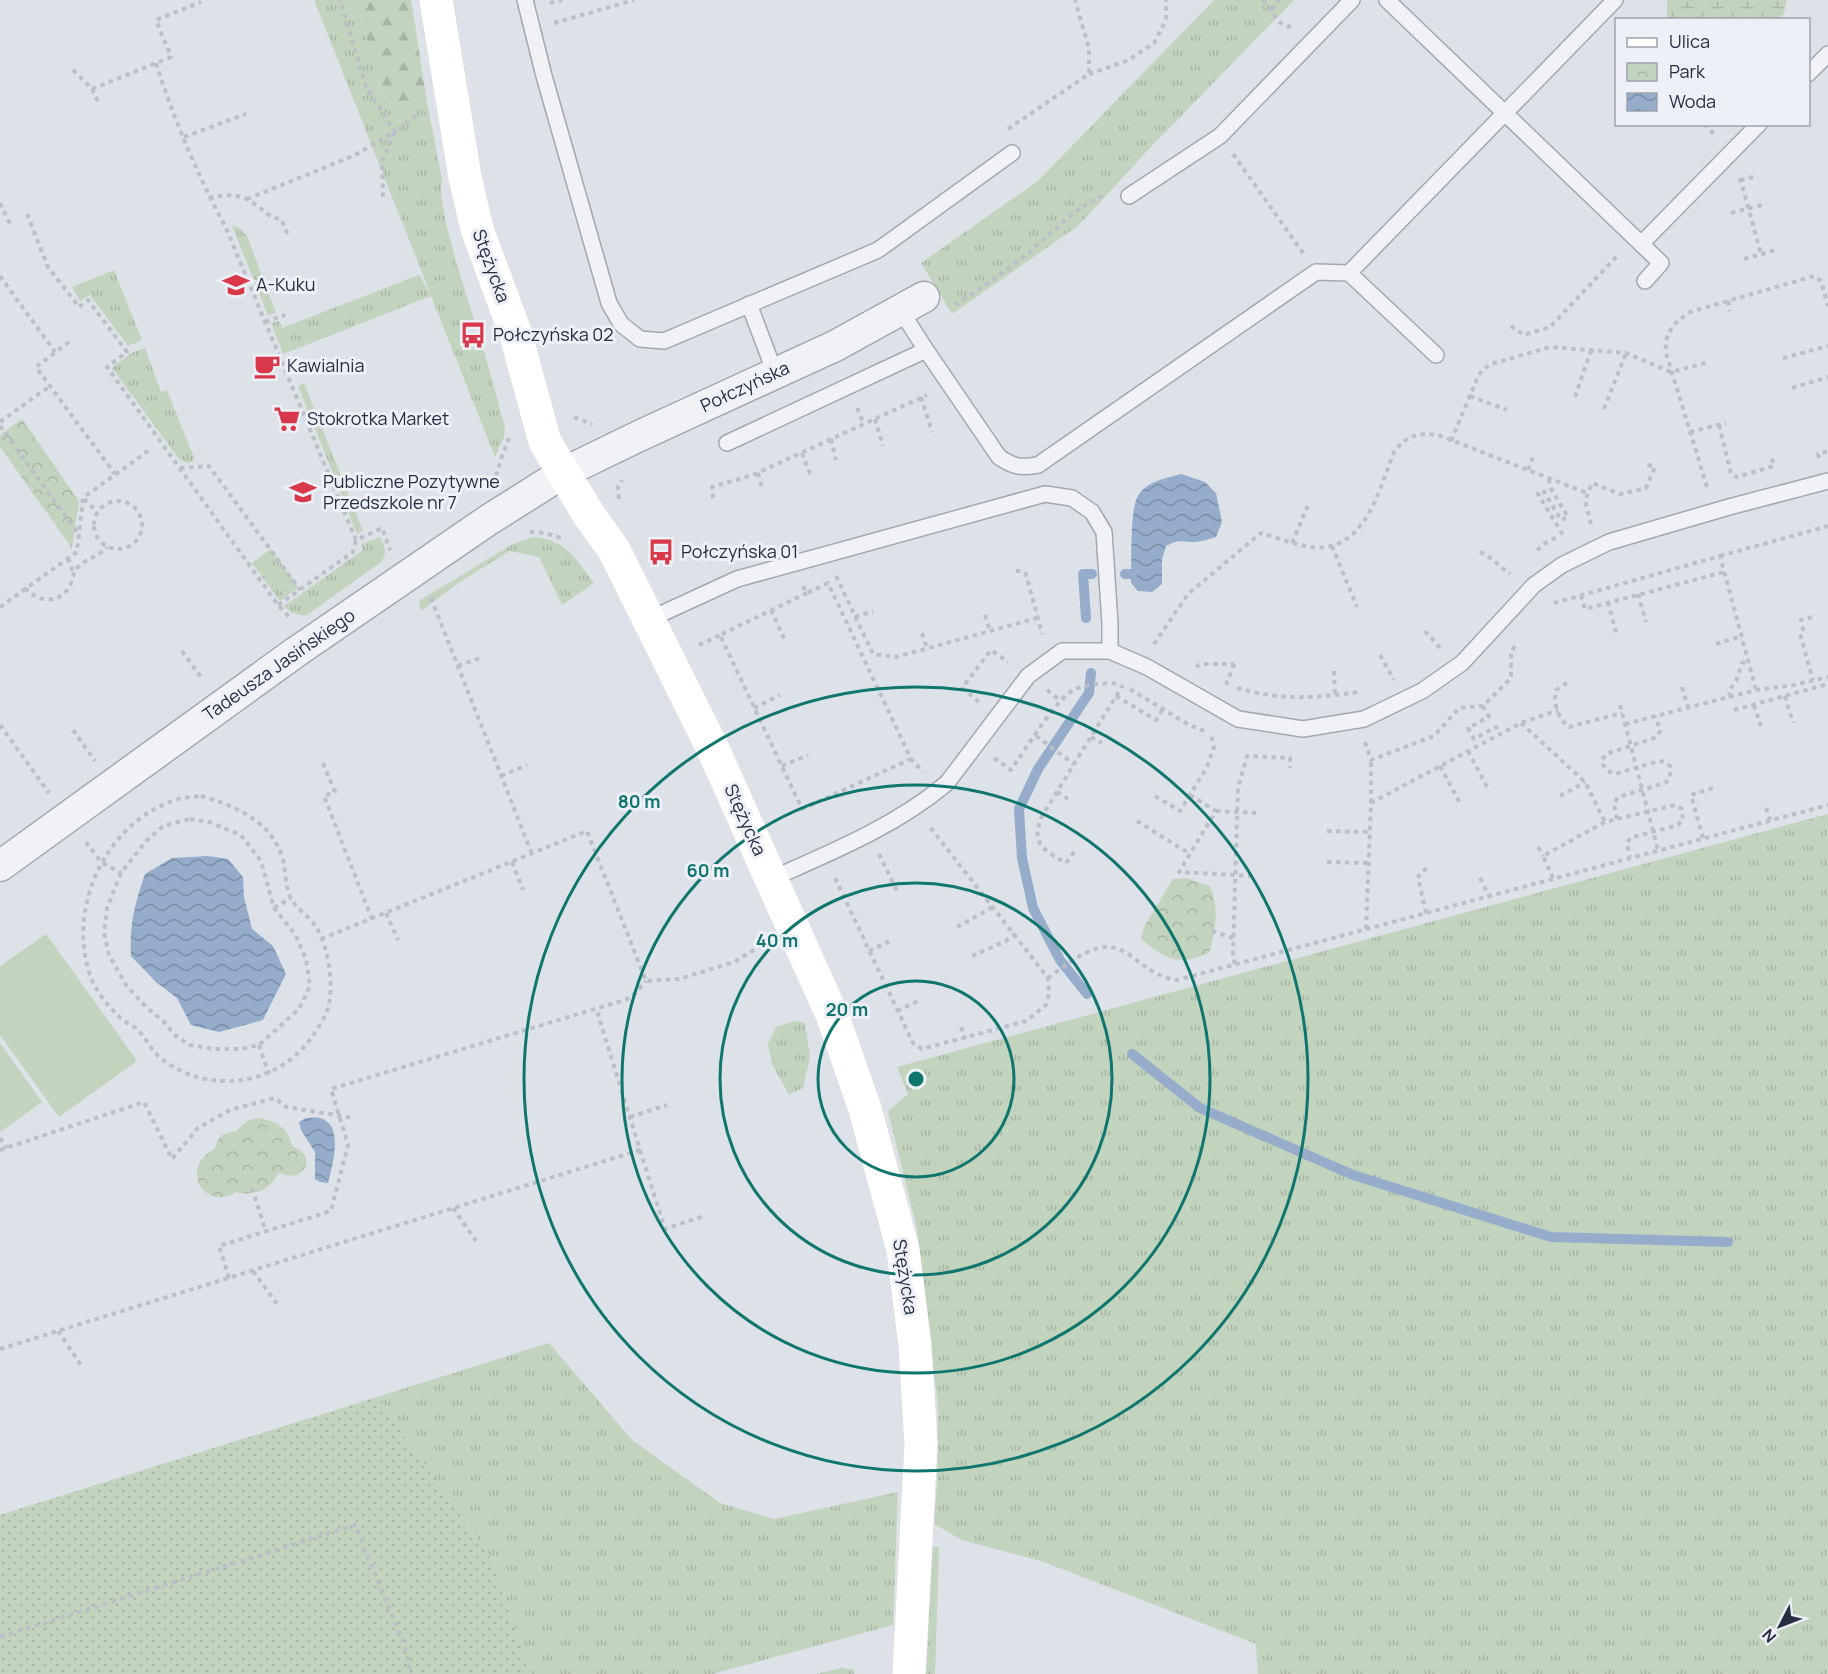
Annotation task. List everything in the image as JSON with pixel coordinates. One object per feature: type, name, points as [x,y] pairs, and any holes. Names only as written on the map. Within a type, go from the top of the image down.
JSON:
[{"type":"street","name":"Stężycka","points":[[436,0],[465,177],[477,229],[515,332],[545,442],[589,516],[614,550],[712,747],[833,1017],[864,1109],[903,1250],[915,1345],[921,1444],[909,1674]]},
{"type":"street","name":"Połczyńska","points":[[563,473],[835,346],[912,304]]},
{"type":"street","name":"Tadeusza Jasińskiego","points":[[0,866],[296,652],[490,519],[563,473]]},
{"type":"lane","points":[[525,0],[544,76],[609,303],[621,324],[640,339],[664,341],[878,250],[1012,153]]},
{"type":"lane","points":[[1130,196],[1220,136],[1352,0]]},
{"type":"lane","points":[[1387,0],[1661,263],[1645,281]]},
{"type":"lane","points":[[1349,273],[1615,0]]},
{"type":"lane","points":[[1810,73],[1828,54]]},
{"type":"lane","points":[[1641,244],[1757,126]]},
{"type":"lane","points":[[912,304],[926,350],[999,457],[1011,466],[1038,465],[1316,272],[1349,273],[1436,355]]},
{"type":"lane","points":[[749,304],[775,373]]},
{"type":"lane","points":[[727,443],[926,350]]},
{"type":"lane","points":[[771,879],[906,814],[932,796],[947,783],[1028,676],[1062,651],[1110,651],[1147,667],[1238,718],[1303,729],[1364,719],[1422,691],[1462,663],[1534,585],[1562,565],[1609,542],[1828,481]]},
{"type":"lane","points":[[650,620],[737,579],[1045,494],[1072,498],[1092,512],[1104,532],[1110,651]]},
{"type":"path","points":[[340,0],[366,87],[395,132]]},
{"type":"path","points":[[556,33],[553,23],[634,0]]},
{"type":"path","points":[[1075,0],[1089,48],[1089,74]]},
{"type":"path","points":[[1012,153],[1001,134],[1089,74],[1129,60],[1154,44],[1166,20],[1166,0]]},
{"type":"path","points":[[1263,0],[1279,22],[1314,39]]},
{"type":"path","points":[[1272,10],[1279,0]]},
{"type":"path","points":[[92,89],[171,57],[156,20],[201,2]]},
{"type":"path","points":[[156,63],[209,198],[226,228],[356,540],[353,552],[278,605]]},
{"type":"path","points":[[73,70],[92,89],[98,102]]},
{"type":"path","points":[[247,199],[353,156],[395,132],[423,110]]},
{"type":"path","points":[[184,136],[246,114]]},
{"type":"path","points":[[1706,126],[1732,151],[1761,254]]},
{"type":"path","points":[[383,197],[382,162],[395,132]]},
{"type":"path","points":[[1220,136],[1316,272]]},
{"type":"path","points":[[1740,180],[1758,176]]},
{"type":"path","points":[[912,304],[951,308],[1029,252],[1070,215],[1095,199],[1114,192],[1130,196]]},
{"type":"path","points":[[209,198],[231,194],[247,199],[273,218],[281,219],[289,237]]},
{"type":"path","points":[[0,203],[10,224]]},
{"type":"path","points":[[1731,213],[1766,204]]},
{"type":"path","points":[[27,214],[48,267],[79,307],[88,300],[127,351],[107,367],[278,605],[289,618],[296,621]]},
{"type":"path","points":[[1511,326],[1524,335],[1550,327],[1628,244],[1641,244]]},
{"type":"path","points":[[1743,259],[1779,249]]},
{"type":"path","points":[[0,276],[55,352]]},
{"type":"path","points":[[1704,480],[1671,372],[1665,342],[1673,324],[1690,312],[1814,276],[1821,281],[1828,306]]},
{"type":"path","points":[[1728,301],[1730,311]]},
{"type":"path","points":[[265,322],[285,315]]},
{"type":"path","points":[[69,342],[36,367],[116,474]]},
{"type":"path","points":[[1783,358],[1828,346]]},
{"type":"path","points":[[1451,441],[1482,370],[1491,364],[1551,347],[1626,352],[1671,372],[1709,362]]},
{"type":"path","points":[[1575,397],[1591,350]]},
{"type":"path","points":[[1604,409],[1626,352]]},
{"type":"path","points":[[1792,388],[1828,377]]},
{"type":"path","points":[[713,498],[712,487],[758,473],[949,384]]},
{"type":"path","points":[[50,386],[0,424],[78,533]]},
{"type":"path","points":[[1470,396],[1506,410]]},
{"type":"path","points":[[921,397],[933,432]]},
{"type":"path","points":[[875,419],[883,446]]},
{"type":"path","points":[[1689,432],[1725,423]]},
{"type":"path","points":[[1719,425],[1731,474],[1737,477],[1774,466],[1771,455]]},
{"type":"path","points":[[1110,624],[1154,645],[1188,594],[1261,532],[1307,547],[1332,546],[1347,538],[1360,528],[1369,515],[1394,452],[1401,443],[1413,435],[1427,433],[1451,441],[1587,493]]},
{"type":"path","points":[[831,439],[836,460]]},
{"type":"path","points":[[0,607],[77,552],[83,498],[148,451]]},
{"type":"path","points":[[802,453],[810,474]]},
{"type":"path","points":[[1527,470],[1533,457]]},
{"type":"path","points":[[1582,527],[1592,524],[1585,501],[1592,483],[1620,494],[1646,488],[1655,467],[1645,464]]},
{"type":"path","points":[[180,468],[209,466],[300,590]]},
{"type":"path","points":[[758,473],[762,487]]},
{"type":"path","points":[[1550,479],[1550,487],[1568,517],[1561,520],[1543,490],[1538,494],[1563,534]]},
{"type":"path","points":[[83,498],[97,512]]},
{"type":"path","points":[[117,501],[132,506],[141,518],[140,534],[130,546],[123,549],[107,547],[100,542],[93,528],[97,512],[102,506],[117,501]]},
{"type":"path","points":[[1292,543],[1308,505]]},
{"type":"path","points":[[1550,604],[1828,526]]},
{"type":"path","points":[[356,540],[382,528],[394,559]]},
{"type":"path","points":[[1528,557],[1546,542],[1573,531]]},
{"type":"path","points":[[1332,546],[1357,607]]},
{"type":"path","points":[[25,588],[35,597],[44,600],[58,597],[69,587],[74,572],[88,559],[102,553],[107,547]]},
{"type":"path","points":[[843,550],[834,573],[873,654],[896,657],[1037,618]]},
{"type":"path","points":[[1480,552],[1510,574]]},
{"type":"path","points":[[1720,556],[1756,690]]},
{"type":"path","points":[[68,558],[74,572]]},
{"type":"path","points":[[1504,582],[1516,569]]},
{"type":"path","points":[[1016,572],[1022,571],[1026,574],[1042,633]]},
{"type":"path","points":[[1581,596],[1585,609],[1724,572]]},
{"type":"path","points":[[696,646],[828,583],[911,759],[923,772]]},
{"type":"path","points":[[807,585],[803,586],[807,593]]},
{"type":"path","points":[[428,590],[532,854]]},
{"type":"path","points":[[1638,594],[1646,622]]},
{"type":"path","points":[[1608,602],[1616,632]]},
{"type":"path","points":[[771,610],[786,643]]},
{"type":"path","points":[[855,617],[873,611]]},
{"type":"path","points":[[985,615],[990,631]]},
{"type":"path","points":[[1812,617],[1801,620],[1803,629],[1800,634],[1813,681]]},
{"type":"path","points":[[1425,631],[1442,651]]},
{"type":"path","points":[[1034,641],[1042,633],[1049,632]]},
{"type":"path","points":[[922,633],[927,648]]},
{"type":"path","points":[[720,635],[802,809],[911,759]]},
{"type":"path","points":[[1716,644],[1742,636]]},
{"type":"path","points":[[1371,760],[1434,736],[1459,708],[1483,706],[1511,678],[1511,652],[1518,639]]},
{"type":"path","points":[[974,710],[980,702],[962,688],[991,650],[1010,663]]},
{"type":"path","points":[[182,651],[204,682]]},
{"type":"path","points":[[1380,656],[1394,680]]},
{"type":"path","points":[[458,666],[483,657]]},
{"type":"path","points":[[1730,697],[1729,691],[1737,679],[1742,663],[1748,661]]},
{"type":"path","points":[[1202,674],[1193,670],[1200,664],[1235,662],[1226,685]]},
{"type":"path","points":[[1334,671],[1335,695]]},
{"type":"path","points":[[1385,684],[1404,675]]},
{"type":"path","points":[[1625,724],[1756,690],[1794,685],[1828,676]]},
{"type":"path","points":[[1073,690],[1106,682],[1123,684],[1190,725],[1221,738]]},
{"type":"path","points":[[1218,682],[1260,695],[1301,699],[1366,691]]},
{"type":"path","points":[[1567,683],[1556,690],[1554,698],[1560,719],[1569,727],[1622,713]]},
{"type":"path","points":[[1074,852],[1066,863],[1045,851],[1037,836],[1038,826],[1123,684]]},
{"type":"path","points":[[1734,710],[1828,684]]},
{"type":"path","points":[[1682,687],[1688,708]]},
{"type":"path","points":[[754,708],[780,695]]},
{"type":"path","points":[[1116,696],[1155,722],[1163,709]]},
{"type":"path","points":[[1785,696],[1793,723]]},
{"type":"path","points":[[1620,705],[1658,850]]},
{"type":"path","points":[[1754,705],[1762,730]]},
{"type":"path","points":[[1483,706],[1489,717],[1468,728],[1474,739],[1496,727],[1500,734]]},
{"type":"path","points":[[1371,803],[1521,723],[1558,710]]},
{"type":"path","points":[[1617,819],[1614,804],[1618,797],[1665,783],[1670,778],[1670,766],[1665,762],[1659,761],[1615,774],[1603,766],[1602,760],[1605,754],[1658,737],[1660,731],[1656,716]]},
{"type":"path","points":[[1521,723],[1585,782],[1605,822]]},
{"type":"path","points":[[0,725],[55,802]]},
{"type":"path","points":[[73,730],[101,769]]},
{"type":"path","points":[[1155,796],[1180,811],[1207,767],[1214,747],[1211,734]]},
{"type":"path","points":[[1036,736],[1074,764]]},
{"type":"path","points":[[1091,737],[1102,743]]},
{"type":"path","points":[[1363,737],[1371,760],[1366,929]]},
{"type":"path","points":[[1235,964],[1233,938],[1238,788],[1250,748]]},
{"type":"path","points":[[1468,751],[1489,791]]},
{"type":"path","points":[[782,766],[808,755]]},
{"type":"path","points":[[1247,756],[1290,758],[1290,768]]},
{"type":"path","points":[[323,763],[335,792],[324,796],[372,919]]},
{"type":"path","points":[[914,779],[930,764]]},
{"type":"path","points":[[501,776],[527,765]]},
{"type":"path","points":[[1440,766],[1461,805]]},
{"type":"path","points":[[1560,796],[1585,782]]},
{"type":"path","points":[[1703,838],[1691,795],[1716,787]]},
{"type":"path","points":[[1057,792],[1068,799]]},
{"type":"path","points":[[1190,795],[1216,811],[1256,813]]},
{"type":"path","points":[[201,796],[225,803],[248,814],[274,840],[282,856],[291,898],[316,927],[321,939],[329,965],[328,1010],[308,1043],[294,1058],[268,1074],[223,1083],[201,1080],[177,1070],[160,1058],[135,1028],[122,1019],[98,992],[90,974],[84,940],[84,916],[101,862],[121,835],[137,820],[180,799],[201,796]]},
{"type":"path","points":[[1543,856],[1605,822],[1675,805],[1682,809],[1683,820],[1678,825],[1630,838],[1627,844],[1630,857]]},
{"type":"path","points":[[1048,978],[1082,955],[1101,948],[1112,947],[1123,951],[1155,973],[1177,980],[1828,805]]},
{"type":"path","points":[[1766,808],[1770,820]]},
{"type":"path","points":[[1216,811],[1179,872],[1254,876]]},
{"type":"path","points":[[190,819],[209,822],[241,835],[261,861],[274,908],[295,934],[306,959],[310,986],[299,1009],[259,1045],[242,1049],[215,1049],[190,1045],[177,1036],[126,985],[109,955],[104,933],[106,908],[121,873],[146,841],[163,826],[190,819]]},
{"type":"path","points":[[1137,821],[1190,854]]},
{"type":"path","points":[[838,885],[913,1043],[922,1049],[1026,1021],[1039,1013],[1046,1005],[1049,994],[1048,978],[932,827],[922,824]]},
{"type":"path","points":[[321,939],[588,831],[646,981]]},
{"type":"path","points":[[1327,831],[1370,832]]},
{"type":"path","points":[[80,835],[101,862],[121,873]]},
{"type":"path","points":[[1539,847],[1553,878]]},
{"type":"path","points":[[878,850],[897,891]]},
{"type":"path","points":[[512,862],[523,890]]},
{"type":"path","points":[[1327,862],[1369,863]]},
{"type":"path","points":[[1426,913],[1418,878],[1420,873],[1427,868]]},
{"type":"path","points":[[1480,878],[1489,896]]},
{"type":"path","points":[[274,908],[291,898]]},
{"type":"path","points":[[957,927],[993,907]]},
{"type":"path","points":[[386,913],[398,940]]},
{"type":"path","points":[[229,1278],[219,1246],[332,1211],[348,1145],[331,1089],[631,998],[646,981],[679,980],[734,962],[793,927]]},
{"type":"path","points":[[1212,931],[1233,938]]},
{"type":"path","points":[[972,956],[1006,941],[1015,934]]},
{"type":"path","points":[[869,951],[890,941]]},
{"type":"path","points":[[897,1011],[918,1001]]},
{"type":"path","points":[[596,1008],[665,1229],[704,1216]]},
{"type":"path","points":[[961,1027],[965,1038]]},
{"type":"path","points":[[259,1045],[268,1074]]},
{"type":"path","points":[[0,1150],[144,1102],[172,1159],[198,1128],[230,1110],[274,1098],[286,1107],[354,1118]]},
{"type":"path","points":[[630,1117],[667,1105]]},
{"type":"path","points":[[0,1138],[7,1148]]},
{"type":"path","points":[[0,1349],[640,1150]]},
{"type":"path","points":[[252,1188],[266,1232]]},
{"type":"path","points":[[453,1208],[476,1241]]},
{"type":"path","points":[[253,1271],[277,1304]]},
{"type":"path","points":[[58,1331],[81,1365]]},
{"type":"path","points":[[0,1637],[355,1525],[404,1645],[411,1674]]},
{"type":"green space","points":[[314,0],[357,0],[380,91],[398,110],[427,102],[442,180],[441,193],[448,230],[476,326],[467,330],[473,349],[483,347],[505,428],[504,437],[495,457],[431,296],[283,354],[271,323],[279,321],[282,328],[419,275],[431,295]]},
{"type":"green space","points":[[357,0],[411,0],[427,102],[398,110],[380,90]]},
{"type":"green space","points":[[1214,0],[1294,0],[1149,149],[1078,226],[952,314],[921,263],[1038,181]]},
{"type":"green space","points":[[1667,0],[1787,0],[1781,18],[1667,18]]},
{"type":"green space","points":[[232,226],[239,228],[247,236],[276,313],[268,315]]},
{"type":"green space","points":[[114,270],[142,340],[128,346],[90,295],[80,301],[72,287]]},
{"type":"green space","points":[[145,348],[161,392],[167,390],[195,460],[188,463],[179,459],[112,368],[131,353]]},
{"type":"green space","points":[[304,383],[363,531],[357,534],[298,386]]},
{"type":"green space","points":[[22,419],[79,501],[72,548],[0,447],[0,435]]},
{"type":"green space","points":[[380,537],[385,553],[381,562],[307,615],[294,614],[284,606],[363,550],[361,544]]},
{"type":"green space","points":[[533,537],[562,546],[575,558],[594,583],[562,605],[539,557],[510,551],[460,582],[421,611],[419,601],[513,544]]},
{"type":"green space","points":[[271,549],[298,587],[280,601],[252,563]]},
{"type":"green space","points":[[1828,814],[1828,1674],[1258,1674],[1256,1644],[1044,1562],[962,1540],[934,1524],[938,1407],[917,1229],[888,1111],[908,1094],[897,1067]]},
{"type":"green space","points":[[1186,878],[1210,886],[1215,902],[1216,919],[1209,953],[1180,960],[1165,956],[1141,939],[1144,927],[1173,879]]},
{"type":"green space","points":[[46,934],[137,1061],[59,1117],[0,1035],[0,966]]},
{"type":"green space","points":[[795,1021],[805,1023],[810,1057],[803,1088],[789,1095],[772,1064],[768,1044],[776,1027]]},
{"type":"green space","points":[[0,1043],[42,1102],[0,1132]]},
{"type":"green space","points":[[257,1118],[275,1123],[284,1129],[292,1146],[305,1156],[305,1168],[301,1173],[295,1175],[279,1172],[272,1183],[256,1192],[236,1192],[224,1197],[214,1197],[200,1185],[197,1176],[198,1166],[204,1157],[215,1149],[221,1136],[235,1132],[247,1121]]},
{"type":"green space","points":[[549,1343],[632,1440],[720,1503],[774,1519],[898,1492],[893,1625],[712,1674],[531,1674],[489,1555],[377,1397]]},
{"type":"green space","points":[[377,1397],[489,1555],[531,1674],[0,1674],[0,1515]]},
{"type":"green space","points":[[933,1547],[939,1547],[935,1674],[926,1674]]},
{"type":"green space","points":[[841,1668],[853,1669],[854,1674],[816,1674]]},
{"type":"water","points":[[1181,474],[1205,482],[1216,493],[1222,522],[1216,537],[1197,542],[1178,541],[1166,546],[1162,559],[1162,584],[1152,592],[1138,591],[1131,583],[1132,523],[1136,501],[1147,486]]},
{"type":"water","points":[[208,856],[228,859],[243,877],[244,897],[252,929],[273,946],[286,974],[263,1020],[219,1032],[191,1025],[177,998],[156,982],[131,956],[133,914],[145,874],[172,858]]},
{"type":"water","points":[[306,1118],[320,1118],[328,1122],[335,1137],[328,1183],[315,1179],[315,1152],[301,1130],[299,1122]]},
{"type":"waterway","points":[[1086,618],[1083,574],[1092,574]]},
{"type":"waterway","points":[[1125,574],[1132,574]]},
{"type":"waterway","points":[[1087,994],[1060,960],[1033,908],[1022,858],[1019,809],[1038,769],[1089,693],[1091,673]]},
{"type":"waterway","points":[[1132,1054],[1200,1108],[1353,1175],[1551,1237],[1728,1242]]},
{"type":"place","name":"A-Kuku","points":[[236,285]]},
{"type":"place","name":"Połczyńska 02","points":[[473,335]]},
{"type":"place","name":"Kawialnia","points":[[267,366]]},
{"type":"place","name":"Stokrotka Market","points":[[287,419]]},
{"type":"place","name":"Publiczne Pozytywne Przedszkole nr 7","points":[[303,492]]},
{"type":"place","name":"Połczyńska 01","points":[[661,552]]}]
